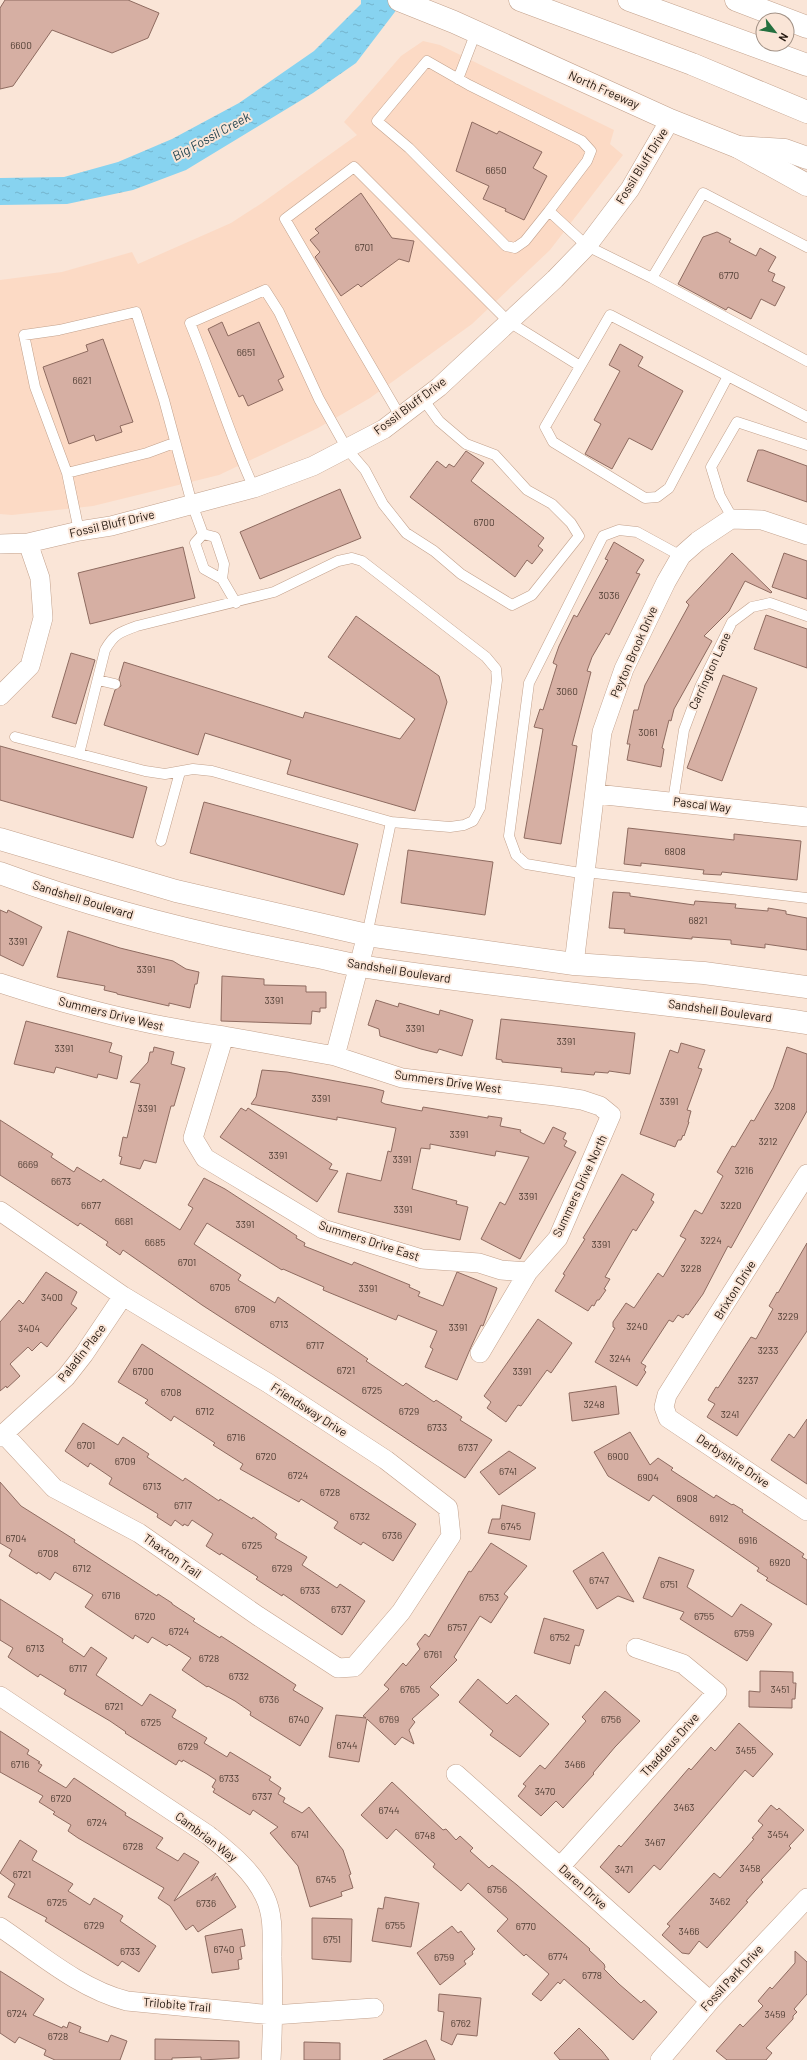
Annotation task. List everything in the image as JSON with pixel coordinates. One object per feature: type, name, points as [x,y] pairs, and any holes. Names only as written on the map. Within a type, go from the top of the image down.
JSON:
[{"type":"main road","name":"North Freeway","points":[[399,0],[454,22],[670,120],[738,147],[807,185]]},
{"type":"main road","points":[[520,0],[692,64],[807,112]]},
{"type":"main road","points":[[629,0],[807,65]]},
{"type":"main road","points":[[736,0],[807,27]]},
{"type":"main road","points":[[738,147],[785,150],[807,158]]},
{"type":"main road","points":[[0,839],[176,891],[367,936],[574,964],[704,973],[807,987]]},
{"type":"main road","name":"Sandshell Boulevard","points":[[0,873],[73,898],[150,921],[242,942],[358,965],[460,980],[698,1007],[807,1023]]},
{"type":"street","name":"Fossil Bluff Drive","points":[[0,544],[28,543],[79,531],[111,526],[254,488],[313,466],[384,429],[423,399],[509,322],[587,246],[630,189],[670,120]]},
{"type":"street","points":[[733,520],[762,520],[807,536]]},
{"type":"street","name":"Peyton Brook Drive","points":[[574,964],[596,794],[602,732],[624,669],[666,582],[681,556],[698,541],[733,520]]},
{"type":"street","points":[[0,696],[30,666],[43,618],[40,578],[28,543]]},
{"type":"street","name":"Pascal Way","points":[[596,794],[673,801],[807,817]]},
{"type":"street","points":[[335,1056],[358,965],[367,936]]},
{"type":"street","name":"Summers Drive West","points":[[0,983],[60,1003],[164,1027],[335,1056],[402,1078],[582,1100],[600,1106],[611,1115]]},
{"type":"street","name":"Summers Drive East","points":[[224,1036],[193,1138],[205,1158],[323,1229],[422,1260],[479,1263],[502,1270],[528,1272]]},
{"type":"street","name":"Summers Drive North","points":[[528,1272],[558,1238],[611,1115]]},
{"type":"street","name":"Brixton Drive","points":[[664,1407],[667,1395],[807,1174]]},
{"type":"street","name":"Friendsway Drive","points":[[0,1211],[123,1296],[268,1383],[386,1460],[448,1508],[451,1536],[401,1612],[354,1666],[347,1667]]},
{"type":"street","points":[[480,1353],[528,1272]]},
{"type":"street","name":"Paladin Place","points":[[2,1435],[66,1377],[84,1354],[123,1296]]},
{"type":"street","name":"Derbyshire Drive","points":[[664,1407],[668,1418],[807,1511]]},
{"type":"street","name":"Thaxton Trail","points":[[2,1435],[54,1488],[138,1533],[258,1616],[338,1668],[347,1667]]},
{"type":"street","name":"Thaddeus Drive","points":[[560,1867],[717,1692],[683,1664],[636,1648]]},
{"type":"street","name":"Cambrian Way","points":[[0,1696],[208,1835],[236,1858],[253,1878],[265,1897],[272,1917],[273,2015],[270,2060]]},
{"type":"street","name":"Daren Drive","points":[[456,1774],[710,2001]]},
{"type":"street","name":"Fossil Park Drive","points":[[660,2060],[710,2001],[807,1898]]},
{"type":"street","name":"Trilobite Trail","points":[[0,1927],[82,1982],[110,1996],[127,2001],[273,2015],[374,2008]]},
{"type":"lane","points":[[458,79],[476,32]]},
{"type":"lane","points":[[427,61],[458,79],[582,140],[591,151],[586,162],[549,211],[524,241],[515,248],[506,246],[409,148],[377,121],[427,61]]},
{"type":"lane","points":[[400,416],[285,218],[354,167],[509,322],[580,366]]},
{"type":"lane","points":[[652,278],[703,193],[807,247]]},
{"type":"lane","points":[[549,211],[587,246],[652,278],[807,361]]},
{"type":"lane","points":[[254,488],[218,402],[205,360],[190,323],[265,290],[279,312],[319,399],[347,449],[365,470],[383,504],[406,533],[434,551],[461,574],[512,605],[532,595],[579,536],[571,523],[557,509],[527,490],[495,455],[466,444],[444,425],[423,399]]},
{"type":"lane","points":[[79,531],[67,473],[36,387],[24,335],[59,330],[136,312],[164,400],[174,442],[192,504],[203,534]]},
{"type":"lane","points":[[728,376],[669,488],[657,497],[645,498],[553,442],[545,427],[610,315],[728,376],[807,417]]},
{"type":"lane","points":[[733,520],[720,496],[711,467],[737,422],[807,445]]},
{"type":"lane","points":[[67,473],[147,453],[174,442]]},
{"type":"lane","points":[[681,556],[637,532],[619,530],[603,536],[529,683],[509,836],[516,855],[526,864],[586,873],[807,898]]},
{"type":"lane","points":[[203,534],[215,537],[224,564],[222,579]]},
{"type":"lane","points":[[203,534],[195,543],[204,569],[222,579],[236,603]]},
{"type":"lane","points":[[15,737],[79,754],[145,771],[165,774],[193,769],[212,771],[391,822],[450,826],[464,825],[473,821],[480,808],[497,680],[496,669],[486,657],[362,561],[352,558],[338,561],[274,592],[236,603],[137,626],[120,632],[111,639],[105,650],[79,754]]},
{"type":"lane","name":"Carrington Lane","points":[[673,801],[684,730],[700,687],[732,622],[752,607],[770,604],[807,616]]},
{"type":"lane","points":[[98,680],[115,684]]},
{"type":"lane","points":[[161,841],[180,772]]},
{"type":"lane","points":[[367,936],[391,822]]},
{"type":"shaded area","points":[[423,41],[440,45],[614,130],[610,144],[623,155],[550,250],[472,324],[370,398],[318,428],[219,475],[93,506],[12,515],[0,514],[0,280],[62,272],[132,252],[138,264],[231,223],[262,203],[357,135],[344,122],[401,56]]},
{"type":"water","name":"Big Fossil Creek","points":[[361,0],[404,0],[356,63],[313,93],[186,170],[133,190],[67,204],[0,205],[0,178],[64,177],[118,162],[172,139],[239,103],[314,51],[361,4]]},
{"type":"building","points":[[5,0],[128,0],[159,13],[148,38],[112,53],[52,30],[13,86],[0,89],[0,8]]},
{"type":"building","points":[[472,122],[497,134],[499,131],[542,152],[533,168],[547,176],[524,220],[505,211],[506,209],[483,199],[489,186],[456,171]]},
{"type":"building","points":[[361,193],[392,238],[414,241],[409,262],[399,259],[361,287],[358,284],[341,296],[315,257],[320,252],[310,240],[319,233],[315,229]]},
{"type":"building","points":[[717,232],[731,239],[729,242],[756,256],[760,248],[776,257],[768,271],[775,274],[772,281],[785,287],[775,306],[761,299],[751,319],[728,307],[726,310],[678,284],[703,237]]},
{"type":"building","points":[[222,322],[228,336],[259,322],[284,377],[278,380],[283,390],[248,406],[243,395],[239,397],[208,329]]},
{"type":"building","points":[[103,339],[133,422],[120,426],[122,432],[96,441],[94,435],[69,444],[43,367],[88,351],[86,345]]},
{"type":"building","points":[[620,344],[643,357],[638,366],[683,391],[652,450],[629,438],[612,469],[585,454],[601,424],[594,420],[620,371],[609,365]]},
{"type":"building","points":[[758,450],[763,450],[807,466],[807,502],[747,481]]},
{"type":"building","points":[[466,451],[484,463],[471,481],[544,538],[538,546],[543,550],[532,564],[527,560],[515,577],[410,497],[437,461],[446,468],[449,464],[454,467]]},
{"type":"building","points":[[340,489],[361,538],[260,579],[240,532]]},
{"type":"building","points":[[614,542],[644,560],[636,573],[640,574],[609,635],[606,633],[592,657],[587,671],[591,672],[572,745],[577,746],[561,844],[524,838],[543,729],[534,727],[540,709],[543,710],[557,665],[553,663],[559,646],[574,615],[577,617],[608,560],[605,559]]},
{"type":"building","points":[[183,547],[195,598],[90,624],[78,573]]},
{"type":"building","points":[[732,553],[772,592],[771,593],[745,581],[729,611],[704,636],[712,641],[674,709],[671,721],[669,720],[662,748],[664,749],[661,767],[627,760],[630,744],[627,744],[634,710],[638,710],[645,685],[689,605],[686,602]]},
{"type":"building","points":[[784,553],[807,561],[807,599],[772,587]]},
{"type":"building","points":[[766,615],[807,629],[807,668],[754,649]]},
{"type":"building","points":[[356,616],[439,676],[447,702],[415,811],[287,774],[291,760],[205,733],[198,755],[104,725],[115,690],[121,686],[119,679],[124,662],[303,718],[305,712],[400,739],[415,719],[328,657]]},
{"type":"building","points":[[71,653],[95,660],[76,724],[52,717]]},
{"type":"building","points":[[723,675],[757,688],[722,781],[687,768]]},
{"type":"building","points":[[0,746],[147,787],[133,838],[0,800]]},
{"type":"building","points":[[204,802],[358,844],[344,895],[190,853]]},
{"type":"building","points":[[628,828],[734,840],[734,834],[801,841],[797,880],[722,872],[721,875],[703,874],[704,870],[641,863],[641,866],[624,864]]},
{"type":"building","points":[[408,850],[493,862],[485,915],[401,903]]},
{"type":"building","points":[[613,892],[630,893],[630,896],[694,905],[695,901],[736,904],[735,908],[768,911],[768,908],[786,911],[786,914],[807,918],[807,950],[765,944],[765,948],[731,944],[731,940],[692,937],[692,939],[624,933],[625,929],[609,928]]},
{"type":"building","points":[[0,910],[7,913],[8,910],[42,927],[23,966],[0,955]]},
{"type":"building","points":[[68,931],[120,948],[173,961],[186,969],[199,972],[190,1008],[169,1003],[169,1006],[117,994],[104,990],[105,986],[57,977]]},
{"type":"building","points":[[222,976],[264,979],[264,985],[306,986],[306,992],[326,992],[326,1008],[320,1008],[320,1012],[312,1011],[311,1024],[221,1021]]},
{"type":"building","points":[[376,1000],[398,1007],[399,1003],[439,1015],[440,1010],[473,1020],[462,1056],[439,1049],[437,1053],[380,1036],[379,1029],[368,1025]]},
{"type":"building","points":[[501,1019],[635,1033],[630,1074],[609,1071],[608,1073],[595,1072],[594,1075],[561,1072],[562,1068],[502,1062],[502,1060],[496,1059]]},
{"type":"building","points":[[26,1021],[112,1043],[109,1052],[122,1056],[117,1079],[98,1074],[97,1078],[56,1067],[54,1073],[14,1064]]},
{"type":"building","points":[[681,1043],[705,1050],[698,1068],[702,1069],[687,1110],[691,1111],[689,1122],[684,1136],[683,1135],[681,1140],[678,1140],[675,1147],[640,1134],[670,1050],[678,1053]]},
{"type":"building","points":[[154,1047],[174,1052],[171,1064],[185,1068],[174,1106],[171,1106],[156,1163],[144,1160],[140,1169],[120,1164],[122,1157],[119,1156],[123,1137],[127,1138],[140,1084],[130,1082],[148,1062],[150,1052],[153,1052]]},
{"type":"building","points":[[787,1047],[807,1054],[807,1111],[731,1248],[728,1246],[703,1294],[688,1315],[686,1314],[683,1318],[678,1315],[673,1322],[669,1320],[641,1363],[646,1366],[644,1370],[646,1372],[637,1386],[595,1362],[615,1328],[613,1327],[613,1322],[626,1303],[634,1308],[658,1273],[663,1277],[686,1239],[680,1236],[695,1210],[702,1214],[723,1176],[717,1172],[732,1146],[735,1147],[751,1120],[754,1121],[773,1088]]},
{"type":"building","points":[[262,1070],[287,1072],[384,1091],[381,1102],[385,1104],[422,1111],[423,1107],[488,1118],[488,1116],[502,1118],[500,1126],[521,1130],[520,1132],[544,1144],[553,1127],[566,1133],[563,1139],[567,1141],[564,1146],[576,1152],[520,1259],[481,1239],[500,1202],[505,1205],[529,1157],[496,1151],[495,1156],[430,1144],[430,1149],[421,1148],[412,1189],[457,1201],[456,1204],[468,1207],[460,1240],[338,1212],[347,1173],[381,1181],[388,1151],[391,1152],[396,1128],[337,1117],[337,1120],[251,1104],[256,1097]]},
{"type":"building","points":[[241,1108],[246,1111],[248,1108],[332,1164],[329,1169],[338,1171],[317,1202],[220,1137]]},
{"type":"building","points":[[0,1120],[53,1154],[51,1157],[74,1172],[77,1167],[101,1182],[103,1179],[180,1230],[193,1208],[188,1205],[204,1178],[225,1189],[297,1236],[296,1238],[305,1243],[304,1246],[352,1265],[354,1262],[410,1285],[409,1287],[420,1292],[418,1296],[443,1306],[457,1272],[497,1288],[483,1326],[481,1325],[457,1380],[425,1367],[433,1349],[430,1347],[437,1331],[398,1315],[396,1320],[323,1290],[324,1287],[283,1269],[282,1270],[207,1223],[194,1244],[241,1275],[238,1280],[275,1303],[278,1297],[368,1359],[366,1361],[403,1386],[406,1383],[434,1402],[436,1400],[462,1417],[460,1420],[492,1440],[465,1478],[202,1305],[123,1250],[120,1255],[106,1245],[108,1242],[80,1223],[78,1226],[0,1175]]},
{"type":"building","points":[[622,1174],[654,1194],[651,1200],[654,1202],[636,1231],[633,1229],[605,1277],[610,1279],[604,1289],[606,1290],[594,1306],[592,1305],[588,1311],[555,1291],[565,1275],[563,1274],[585,1239],[583,1238]]},
{"type":"building","points":[[807,1243],[807,1331],[737,1436],[707,1417],[715,1404],[708,1400],[716,1387],[718,1388],[751,1337],[756,1339],[773,1309],[769,1306]]},
{"type":"building","points":[[46,1272],[77,1292],[71,1304],[77,1308],[47,1347],[41,1342],[32,1351],[28,1347],[10,1364],[20,1376],[7,1388],[6,1386],[0,1391],[0,1322],[19,1300],[23,1304]]},
{"type":"building","points":[[538,1319],[572,1343],[551,1373],[547,1370],[521,1406],[518,1405],[506,1422],[487,1408],[491,1402],[484,1396]]},
{"type":"building","points":[[142,1344],[416,1524],[393,1561],[363,1542],[361,1545],[334,1528],[338,1522],[301,1499],[299,1502],[240,1469],[243,1464],[213,1445],[215,1443],[174,1416],[171,1421],[145,1403],[148,1400],[118,1382]]},
{"type":"building","points":[[616,1386],[619,1414],[572,1421],[569,1393]]},
{"type":"building","points":[[807,1419],[807,1484],[771,1460],[789,1434],[794,1438]]},
{"type":"building","points":[[83,1423],[118,1445],[123,1437],[149,1454],[147,1457],[183,1481],[185,1478],[219,1501],[220,1499],[252,1519],[253,1517],[277,1534],[275,1538],[307,1557],[302,1565],[337,1588],[340,1584],[365,1601],[342,1635],[283,1594],[282,1596],[256,1579],[258,1577],[221,1553],[220,1555],[206,1546],[213,1534],[192,1520],[188,1526],[184,1524],[183,1526],[175,1520],[171,1526],[157,1517],[158,1514],[109,1484],[112,1478],[90,1463],[88,1467],[65,1451]]},
{"type":"building","points":[[630,1432],[650,1465],[658,1458],[673,1468],[671,1470],[714,1498],[716,1495],[743,1510],[742,1512],[804,1554],[802,1557],[807,1560],[807,1605],[766,1580],[768,1578],[757,1571],[759,1568],[653,1495],[649,1501],[608,1476],[594,1452]]},
{"type":"building","points":[[509,1451],[536,1468],[499,1495],[480,1472]]},
{"type":"building","points":[[0,1482],[21,1506],[75,1540],[74,1542],[157,1596],[158,1594],[172,1603],[195,1619],[193,1621],[220,1638],[221,1636],[296,1685],[293,1690],[323,1708],[300,1746],[250,1715],[251,1712],[235,1701],[208,1686],[207,1687],[182,1670],[191,1658],[169,1644],[167,1646],[152,1637],[148,1643],[135,1635],[133,1639],[85,1607],[93,1595],[55,1572],[50,1580],[38,1572],[37,1574],[9,1556],[12,1550],[0,1543]]},
{"type":"building","points":[[502,1505],[535,1513],[530,1540],[488,1533],[492,1519],[500,1519]]},
{"type":"building","points":[[491,1543],[527,1566],[504,1594],[508,1597],[491,1623],[480,1616],[454,1657],[457,1660],[430,1687],[439,1695],[412,1719],[415,1722],[409,1730],[414,1744],[402,1737],[395,1745],[367,1719],[359,1762],[329,1757],[336,1715],[366,1718],[363,1716],[389,1689],[384,1685],[403,1663],[406,1666],[420,1649],[417,1644],[425,1634],[429,1637],[469,1571],[471,1572]]},
{"type":"building","points":[[603,1552],[634,1602],[618,1596],[597,1609],[573,1571]]},
{"type":"building","points":[[659,1557],[694,1570],[687,1587],[732,1617],[741,1604],[772,1624],[747,1661],[680,1619],[684,1612],[643,1598]]},
{"type":"building","points":[[0,1599],[63,1639],[62,1642],[84,1657],[91,1647],[107,1658],[96,1675],[142,1706],[150,1694],[176,1710],[172,1717],[207,1738],[204,1743],[227,1757],[230,1752],[271,1777],[269,1780],[281,1788],[278,1794],[285,1798],[283,1802],[302,1813],[309,1807],[343,1850],[351,1874],[349,1875],[353,1888],[341,1892],[342,1896],[310,1907],[298,1866],[270,1833],[278,1827],[253,1810],[250,1815],[213,1792],[215,1789],[212,1787],[216,1780],[207,1774],[183,1760],[182,1762],[179,1760],[176,1765],[125,1733],[126,1732],[110,1721],[64,1694],[66,1690],[40,1674],[38,1677],[8,1657],[13,1648],[0,1640]]},
{"type":"building","points":[[544,1618],[584,1630],[579,1646],[575,1645],[570,1664],[534,1653]]},
{"type":"building","points":[[760,1671],[793,1672],[793,1683],[796,1683],[795,1699],[792,1699],[792,1708],[749,1707],[749,1691],[760,1692]]},
{"type":"building","points":[[478,1679],[507,1704],[516,1695],[549,1724],[520,1757],[490,1735],[493,1731],[459,1702]]},
{"type":"building","points":[[605,1691],[640,1721],[615,1747],[593,1773],[594,1774],[563,1808],[556,1801],[541,1816],[518,1796],[526,1786],[523,1784],[540,1765],[545,1769],[586,1721],[582,1717]]},
{"type":"building","points":[[739,1723],[773,1754],[753,1777],[745,1770],[660,1870],[654,1865],[629,1893],[600,1867],[619,1845],[621,1847],[689,1768],[691,1770],[711,1747],[715,1751]]},
{"type":"building","points":[[0,1731],[29,1750],[27,1754],[40,1762],[38,1763],[42,1765],[38,1771],[66,1788],[74,1778],[126,1813],[125,1815],[163,1838],[156,1848],[178,1861],[184,1853],[199,1862],[174,1901],[216,1873],[211,1881],[217,1876],[236,1907],[198,1932],[193,1925],[186,1930],[170,1906],[158,1898],[164,1888],[68,1831],[71,1825],[53,1814],[55,1812],[39,1802],[43,1796],[0,1772]]},
{"type":"building","points":[[392,1782],[443,1830],[446,1829],[456,1840],[460,1836],[473,1848],[470,1851],[489,1868],[492,1865],[517,1885],[590,1949],[589,1950],[604,1964],[604,1969],[619,1984],[641,2003],[644,2000],[657,2012],[633,2040],[564,1979],[560,1984],[558,1982],[541,2001],[532,1994],[549,1974],[526,1954],[524,1956],[497,1931],[508,1919],[468,1883],[461,1891],[433,1867],[435,1864],[396,1829],[387,1839],[361,1815]]},
{"type":"building","points":[[771,1805],[777,1810],[779,1808],[804,1830],[789,1846],[791,1848],[761,1880],[763,1882],[746,1901],[748,1902],[707,1948],[699,1941],[689,1954],[682,1953],[662,1935],[670,1926],[667,1924],[714,1873],[720,1878],[754,1839],[752,1838],[763,1825],[758,1821]]},
{"type":"building","points":[[20,1840],[37,1851],[32,1860],[73,1884],[68,1891],[90,1905],[94,1898],[123,1916],[120,1921],[156,1946],[139,1972],[122,1961],[118,1966],[45,1921],[47,1918],[8,1897],[15,1884],[0,1873]]},
{"type":"building","points":[[385,1897],[419,1903],[411,1947],[372,1941],[378,1908],[383,1909]]},
{"type":"building","points":[[312,1918],[352,1919],[351,1962],[312,1959]]},
{"type":"building","points":[[452,1926],[458,1933],[461,1931],[475,1949],[472,1952],[473,1954],[464,1961],[466,1964],[440,1985],[417,1953]]},
{"type":"building","points":[[242,1929],[245,1946],[240,1947],[242,1959],[238,1960],[239,1969],[212,1973],[205,1936]]},
{"type":"building","points":[[795,1951],[807,1962],[807,1994],[794,2009],[797,2012],[793,2016],[793,2019],[766,2048],[772,2053],[766,2060],[727,2060],[716,2051],[740,2024],[743,2027],[763,2006],[758,2001],[770,1987],[772,1989],[795,1963]]},
{"type":"building","points":[[0,1971],[44,1999],[33,2015],[62,2028],[63,2026],[67,2028],[69,2022],[81,2027],[79,2032],[108,2042],[111,2035],[127,2041],[120,2060],[55,2060],[44,2055],[46,2050],[19,2037],[15,2043],[0,2033]]},
{"type":"building","points":[[439,1994],[481,1998],[477,2036],[457,2034],[452,2045],[441,2040],[444,2012],[438,2011]]},
{"type":"building","points":[[579,2028],[609,2060],[560,2060],[554,2053]]},
{"type":"building","points":[[155,2039],[239,2041],[239,2058],[201,2060],[201,2057],[155,2060]]},
{"type":"building","points":[[426,2040],[435,2060],[383,2060]]},
{"type":"building","points":[[304,2042],[340,2043],[340,2060],[304,2060]]}]
